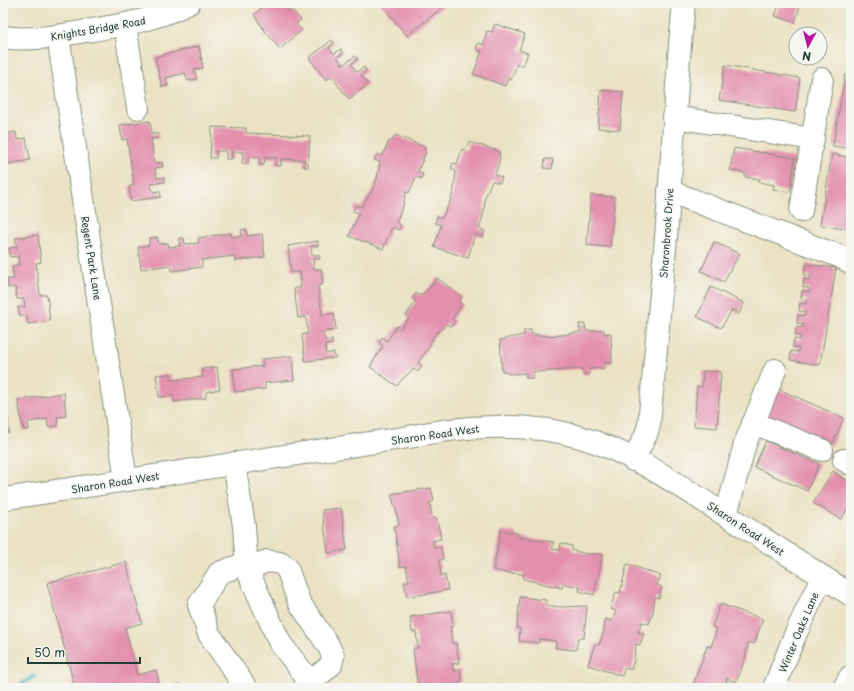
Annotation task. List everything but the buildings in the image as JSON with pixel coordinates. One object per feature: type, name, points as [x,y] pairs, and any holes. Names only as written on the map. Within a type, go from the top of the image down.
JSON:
[{"type":"street","name":"Knights Bridge Road","points":[[3,37],[28,39],[58,36],[125,25],[146,20],[175,10],[189,3]]},
{"type":"street","name":"Sharonbrook Drive","points":[[633,460],[646,435],[649,425],[656,361],[684,3]]},
{"type":"street","points":[[125,25],[138,108]]},
{"type":"street","name":"Regent Park Lane","points":[[58,36],[126,480]]},
{"type":"street","points":[[801,211],[822,79]]},
{"type":"street","points":[[674,117],[812,139]]},
{"type":"street","points":[[669,191],[841,257],[851,263]]},
{"type":"street","points":[[726,515],[745,444],[775,370]]},
{"type":"street","points":[[753,423],[822,450]]},
{"type":"street","name":"Sharon Road West","points":[[3,499],[410,437],[429,432],[486,427],[525,428],[578,437],[608,446],[659,472],[851,595]]},
{"type":"street","points":[[234,463],[244,526],[247,566],[280,643],[310,686],[331,665],[333,656],[328,645],[299,602],[287,568],[280,563],[267,561],[247,566],[219,573],[198,605],[209,634],[246,688]]},
{"type":"street","name":"Winter Oaks Lane","points":[[774,688],[795,635],[822,576]]},
{"type":"street","points":[[844,688],[851,677]]},
{"type":"waterway","points":[[16,688],[34,676]]}]
